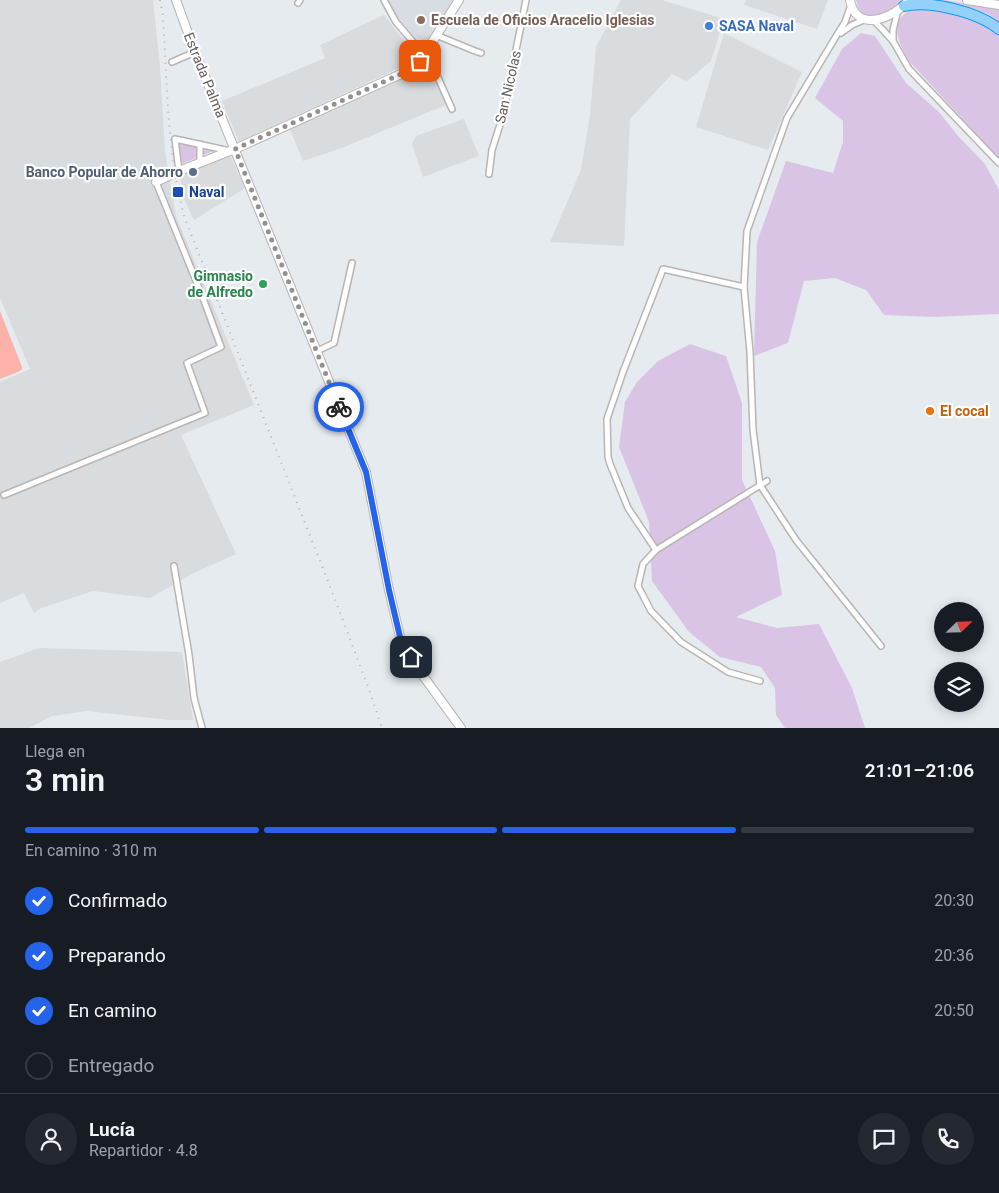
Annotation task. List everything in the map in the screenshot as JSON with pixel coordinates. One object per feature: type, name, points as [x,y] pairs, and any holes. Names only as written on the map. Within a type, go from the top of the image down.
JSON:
[{"type":"highway","points":[[903,5],[917,3],[974,14],[991,22],[999,29]]},
{"type":"main road","name":"Estrada Palma","points":[[176,0],[233,150],[366,472],[401,641],[421,673],[461,728]]},
{"type":"main road","points":[[156,182],[233,150],[412,69],[420,61],[459,0]]},
{"type":"main road","points":[[967,0],[999,5]]},
{"type":"main road","points":[[851,2],[855,13],[869,20],[885,18],[903,5]]},
{"type":"street","points":[[384,0],[396,22],[431,62],[452,109]]},
{"type":"street","name":"San Nicolas","points":[[489,174],[492,150],[503,116],[526,0]]},
{"type":"street","points":[[851,2],[845,22],[787,118],[747,231],[744,287],[750,352],[752,430],[760,485],[796,540],[881,646]]},
{"type":"street","points":[[893,41],[893,30],[903,5]]},
{"type":"street","points":[[835,38],[844,30],[869,20],[882,28],[893,41],[909,69],[999,163]]},
{"type":"street","points":[[436,35],[481,53]]},
{"type":"street","points":[[172,62],[195,52]]},
{"type":"street","points":[[180,171],[176,139],[233,150]]},
{"type":"street","points":[[200,144],[200,163]]},
{"type":"street","points":[[4,495],[205,413],[187,363],[221,347],[156,182]]},
{"type":"street","points":[[317,351],[334,342],[352,263]]},
{"type":"street","points":[[656,550],[628,508],[610,464],[606,419],[663,269],[744,287]]},
{"type":"street","points":[[760,681],[728,672],[681,642],[651,611],[638,586],[643,564],[656,550],[767,481]]},
{"type":"street","points":[[174,566],[189,654],[194,698],[202,728]]},
{"type":"shaded area","points":[[0,0],[153,0],[160,67],[165,152],[176,216],[254,405],[181,435],[236,554],[192,574],[150,598],[93,591],[41,608],[34,613],[24,593],[0,603],[0,382],[30,369],[0,298]]},
{"type":"shaded area","name":"Escuela de Oficios Aracelio Iglesias","points":[[388,0],[454,0],[426,43],[409,32],[391,8]]},
{"type":"shaded area","points":[[621,0],[662,0],[724,19],[711,61],[687,81],[672,74],[630,119],[624,246],[550,242],[581,170],[590,114],[596,47]]},
{"type":"shaded area","points":[[746,0],[828,0],[817,29],[744,5]]},
{"type":"shaded area","points":[[856,0],[903,0],[884,13],[870,16],[864,14],[859,9]]},
{"type":"shaded area","points":[[924,0],[945,0],[999,9],[999,22],[990,15],[978,10]]},
{"type":"shaded area","points":[[921,9],[949,11],[978,18],[999,33],[999,158],[909,61],[900,42],[897,28],[902,16],[909,11]]},
{"type":"shaded area","points":[[384,15],[415,51],[408,64],[239,142],[222,101],[325,58],[320,45]]},
{"type":"shaded area","points":[[724,33],[802,72],[768,150],[696,127]]},
{"type":"shaded area","points":[[861,33],[875,36],[906,83],[939,112],[958,136],[985,164],[999,190],[999,314],[934,317],[884,315],[866,290],[835,278],[804,281],[788,343],[754,356],[757,242],[786,161],[833,173],[843,142],[843,121],[815,98],[842,49]]},
{"type":"shaded area","points":[[425,67],[431,71],[446,105],[344,147],[303,161],[289,127]]},
{"type":"shaded area","points":[[464,119],[479,156],[423,177],[412,144],[416,136]]},
{"type":"shaded area","points":[[179,144],[216,150],[181,164]]},
{"type":"shaded area","points":[[230,155],[245,188],[194,220],[183,197],[180,175]]},
{"type":"shaded area","points":[[0,311],[22,369],[0,379]]},
{"type":"shaded area","points":[[690,344],[726,356],[742,403],[742,480],[775,551],[782,595],[736,617],[777,628],[819,624],[852,688],[865,728],[785,728],[776,715],[775,688],[761,667],[720,657],[689,632],[652,581],[649,522],[619,447],[625,402],[637,382],[658,361]]},
{"type":"shaded area","points":[[39,648],[182,652],[193,720],[169,720],[87,711],[52,716],[29,728],[0,728],[0,662]]},
{"type":"railway","points":[[160,0],[163,15],[171,142],[178,191],[184,216],[333,594],[382,728]]},
{"type":"way so far","points":[[339,407],[235,149],[412,69],[420,61]]},
{"type":"place","name":"Escuela de Oficios Aracelio Iglesias","points":[[421,20]]},
{"type":"place","name":"SASA Naval","points":[[709,26]]},
{"type":"place","name":"Banco Popular de Ahorro","points":[[193,172]]},
{"type":"place","name":"Naval","points":[[178,192]]},
{"type":"place","name":"Gimnasio de Alfredo","points":[[263,284]]},
{"type":"place","name":"El cocal","points":[[930,411]]},
{"type":"route","points":[[339,407],[366,472],[401,641],[411,657]]}]
